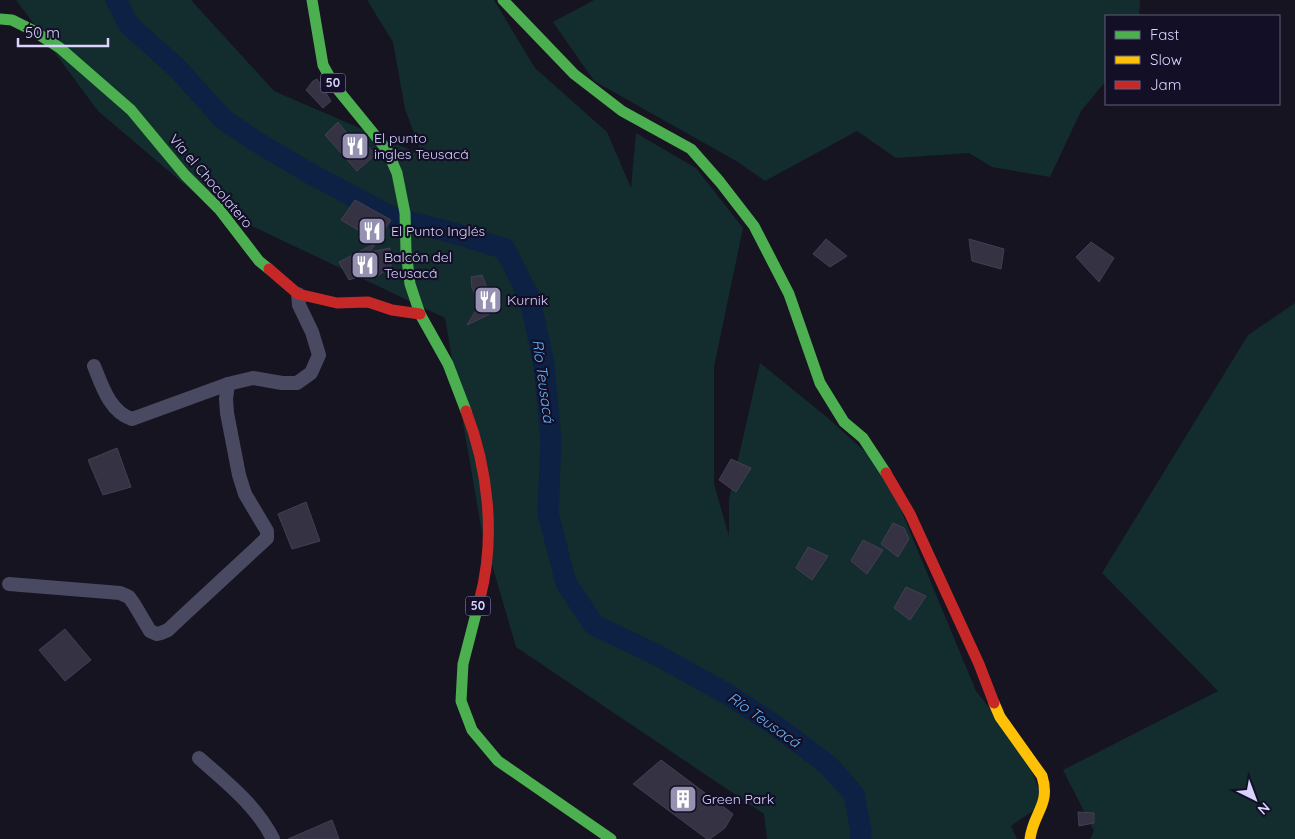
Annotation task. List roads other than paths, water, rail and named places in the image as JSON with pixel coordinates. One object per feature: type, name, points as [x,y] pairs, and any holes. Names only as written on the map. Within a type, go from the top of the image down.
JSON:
[{"type":"street","name":"50","points":[[312,0],[323,65],[334,85],[387,150],[397,173],[405,213],[406,251],[410,284],[420,314],[448,364],[471,424],[484,473],[489,529],[482,590],[463,664],[461,700],[472,730],[498,761],[611,839]]},
{"type":"street","points":[[503,0],[574,74],[622,111],[691,149],[720,182],[754,226],[789,294],[820,383],[844,422],[863,438],[875,454],[910,514],[979,664],[1000,716],[1042,776],[1047,793],[1030,830],[1030,839]]},
{"type":"street","name":"Vía el Chocolatero","points":[[0,19],[12,20],[60,48],[131,110],[185,175],[219,209],[259,261],[298,294],[338,303],[368,302],[392,310],[420,314]]},
{"type":"street","points":[[94,366],[106,395],[117,410],[132,419],[228,384],[253,378],[282,383],[297,383],[311,373],[319,355],[312,332],[299,305],[298,294]]},
{"type":"street","points":[[9,584],[120,593],[129,597],[150,631],[154,633],[168,630],[179,620],[267,538],[267,531],[245,494],[238,474],[227,413],[228,384]]},
{"type":"street","points":[[199,758],[250,805],[268,828],[273,839]]},
{"type":"waterway","name":"Río Teusacá","points":[[116,0],[129,25],[178,69],[223,119],[257,142],[311,174],[394,218],[457,234],[505,249],[530,299],[544,365],[551,441],[548,513],[566,583],[594,625],[657,655],[729,695],[776,726],[828,765],[854,794],[861,831],[860,839]]},
{"type":"place","name":"El punto ingles Teusacá","points":[[355,146]]},
{"type":"place","name":"El Punto Inglés","points":[[372,231]]},
{"type":"place","name":"Balcón del Teusacá","points":[[365,265]]},
{"type":"place","name":"Kurnik","points":[[488,300]]},
{"type":"place","name":"Green Park","points":[[683,799]]}]
